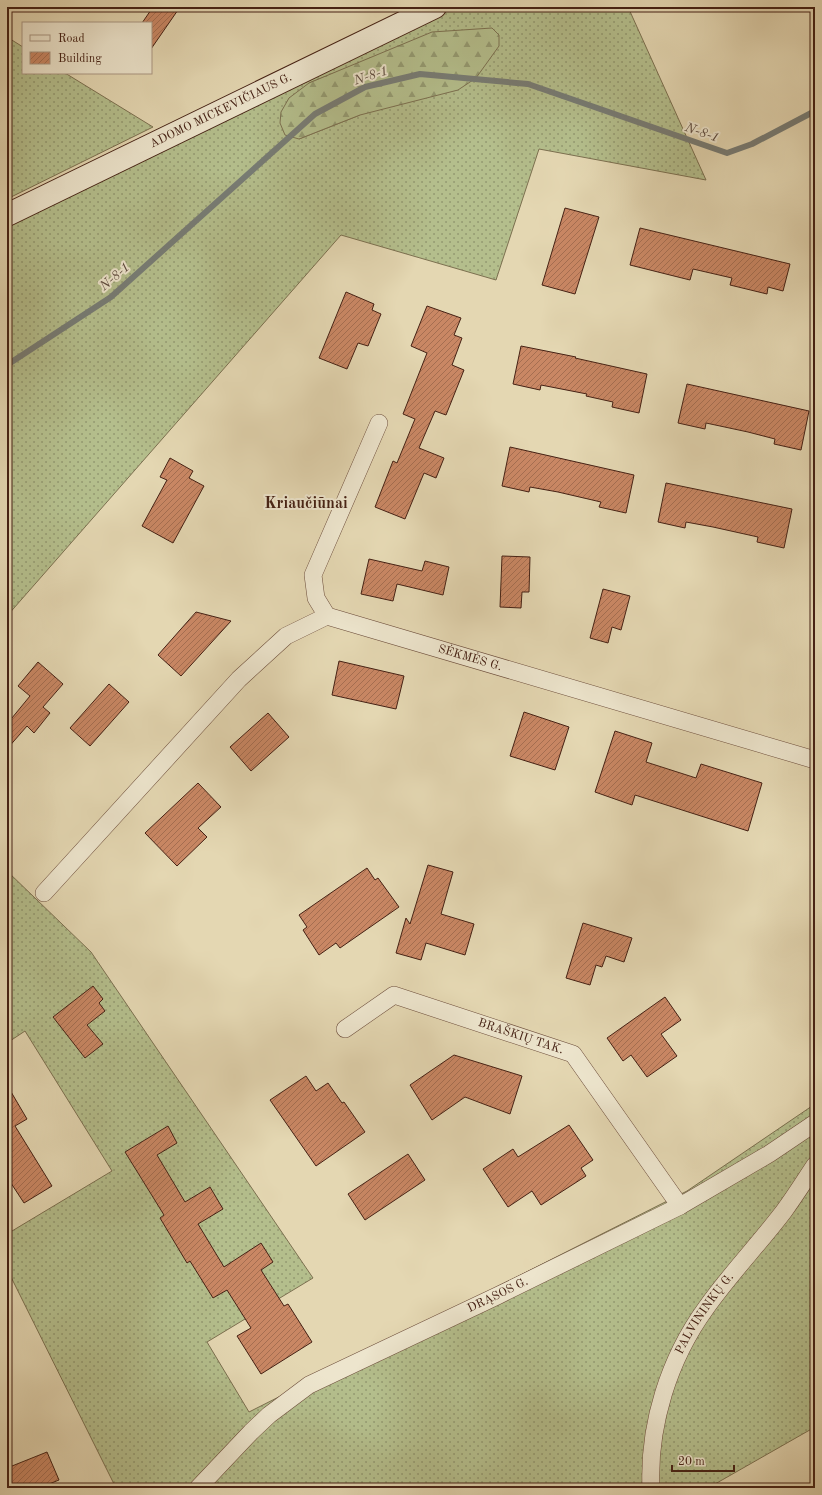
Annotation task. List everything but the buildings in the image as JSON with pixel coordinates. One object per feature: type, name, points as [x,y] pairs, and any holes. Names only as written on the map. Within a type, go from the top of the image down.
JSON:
[{"type":"main road","name":"ADOMO MICKEVIČIAUS G.","points":[[7,215],[435,7]]},
{"type":"street","points":[[44,893],[239,679],[286,636],[327,616],[316,598],[313,575],[379,422]]},
{"type":"street","name":"SĖKMĖS G.","points":[[327,616],[815,760]]},
{"type":"street","name":"BRAŠKIŲ TAK.","points":[[345,1029],[394,995],[572,1054],[680,1206]]},
{"type":"street","name":"DRĄSOS G.","points":[[198,1488],[269,1415],[309,1385],[497,1296],[680,1206],[769,1154],[815,1123]]},
{"type":"street","name":"PALVININKŲ G.","points":[[651,1488],[650,1470],[652,1446],[660,1409],[675,1360],[681,1348],[706,1308],[785,1210],[815,1165]]},
{"type":"green space","points":[[456,7],[628,7],[706,180],[539,149],[496,280],[341,235],[7,616],[7,226]],"holes":[[[337,72],[360,115],[299,139],[309,83]]]},
{"type":"green space","points":[[492,28],[499,35],[499,46],[476,78],[458,90],[360,115],[299,139],[285,135],[280,123],[281,112],[289,98],[309,83],[432,32]]},
{"type":"green space","points":[[7,37],[22,46],[22,74],[67,74],[153,127],[7,199]]},
{"type":"green space","points":[[7,871],[91,952],[313,1278],[207,1342],[249,1412],[687,1191],[815,1104],[815,1427],[708,1488],[116,1488],[7,1269],[7,1234],[112,1171],[25,1031],[7,1043]]},
{"type":"waterway","name":"N-8-1","points":[[7,365],[111,297],[315,114],[365,87],[420,74],[528,84],[727,153],[752,144],[815,111]]},
{"type":"district","name":"Kriaučiūnai","points":[[306,504]]}]
